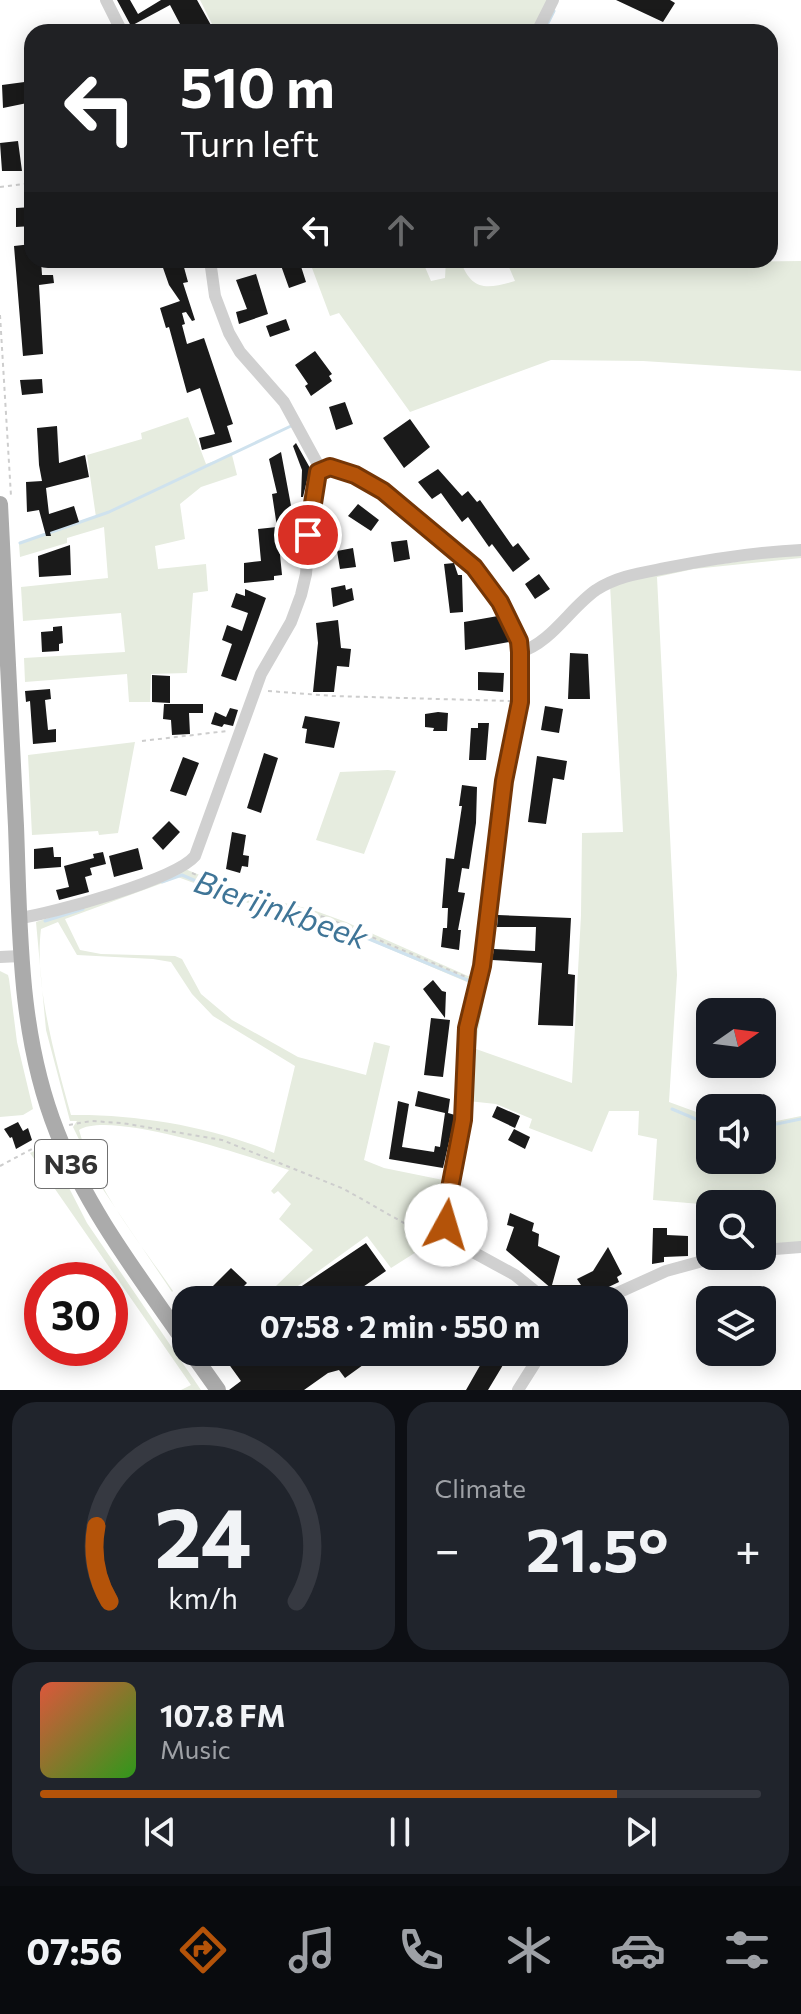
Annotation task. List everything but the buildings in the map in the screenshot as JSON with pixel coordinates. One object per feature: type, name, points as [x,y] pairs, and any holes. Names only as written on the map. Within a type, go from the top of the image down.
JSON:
[{"type":"main road","name":"N36","points":[[6,502],[21,956],[32,1048],[77,1177],[172,1323]]},
{"type":"main road","points":[[201,1366],[218,1390]]},
{"type":"street","points":[[106,0],[118,24]]},
{"type":"street","points":[[541,24],[553,0]]},
{"type":"street","points":[[211,268],[215,296],[229,333],[240,352],[284,402],[321,470]]},
{"type":"street","points":[[20,918],[88,901],[182,868],[192,860],[198,851],[261,674],[291,622],[301,595],[316,475],[321,470],[336,468],[369,482],[393,499],[474,567],[500,602],[519,641],[520,702],[504,781],[479,979],[467,1028],[463,1120],[446,1213],[451,1240],[515,1275],[529,1286]]},
{"type":"street","points":[[520,652],[537,644],[586,597],[611,581],[707,559],[801,550]]},
{"type":"street","points":[[0,957],[21,956]]},
{"type":"street","points":[[776,1249],[801,1247]]},
{"type":"street","points":[[628,1288],[666,1271],[696,1263]]},
{"type":"street","points":[[518,1390],[533,1366]]},
{"type":"path","points":[[0,187],[24,184]]},
{"type":"path","points":[[0,315],[6,502]]},
{"type":"path","points":[[255,690],[333,696],[409,696],[520,702]]},
{"type":"path","points":[[142,741],[240,730]]},
{"type":"path","points":[[182,868],[236,892],[327,918],[463,976],[479,979]]},
{"type":"path","points":[[0,1166],[61,1133],[91,1121],[122,1123],[222,1140],[344,1189],[432,1239],[451,1240]]},
{"type":"path","points":[[51,1149],[61,1133]]},
{"type":"shaded area","points":[[200,0],[548,0],[535,24],[212,24]]},
{"type":"shaded area","points":[[778,261],[801,261],[801,371],[643,361],[551,360],[410,412],[339,313],[330,316],[312,268],[425,268],[431,281],[445,278],[446,268],[464,268],[475,283],[496,286],[515,281],[509,268],[778,268]]},
{"type":"shaded area","points":[[188,417],[206,464],[232,455],[237,475],[201,487],[180,504],[185,539],[155,546],[158,569],[206,564],[208,591],[193,593],[187,673],[151,674],[150,702],[129,702],[127,674],[25,682],[24,658],[125,652],[121,613],[23,621],[21,587],[108,578],[104,527],[67,538],[67,543],[20,557],[19,544],[96,517],[87,455],[142,439],[141,433]]},
{"type":"shaded area","points":[[801,553],[801,558],[694,569],[657,577],[677,975],[669,1102],[696,1112],[696,1174],[776,1174],[776,1121],[801,1116],[801,1245],[776,1247],[776,1190],[696,1190],[696,1204],[653,1200],[657,1139],[638,1135],[639,1111],[609,1111],[592,1152],[529,1128],[532,1119],[496,1104],[468,1101],[469,1033],[484,967],[484,998],[476,1049],[572,1083],[582,833],[623,832],[610,584],[641,575]]},
{"type":"shaded area","points":[[135,742],[118,833],[99,835],[98,831],[32,835],[28,755]]},
{"type":"shaded area","points":[[396,771],[364,854],[316,840],[340,772]]},
{"type":"shaded area","points":[[185,869],[244,893],[313,910],[346,922],[468,976],[477,974],[474,985],[345,930],[264,909],[175,876]]},
{"type":"shaded area","points":[[171,877],[171,880],[65,919],[80,950],[182,959],[201,994],[232,1020],[298,1057],[366,1075],[374,1042],[390,1046],[364,1160],[384,1168],[448,1181],[443,1235],[391,1268],[367,1236],[298,1286],[276,1286],[313,1250],[279,1219],[291,1204],[278,1191],[274,1194],[271,1191],[289,1170],[214,1146],[149,1130],[96,1125],[79,1130],[96,1173],[118,1211],[104,1191],[73,1127],[77,1121],[70,1121],[46,1030],[42,982],[53,1047],[71,1115],[122,1117],[175,1124],[226,1136],[274,1153],[295,1066],[213,1016],[192,994],[171,962],[77,955],[58,922],[41,929],[40,970],[36,922]]},
{"type":"shaded area","points":[[0,971],[9,979],[17,1042],[33,1109],[23,1115],[0,1117]]},
{"type":"shaded area","points":[[47,1145],[87,1223],[114,1262],[106,1262],[30,1153]]},
{"type":"shaded area","points":[[136,1239],[172,1290],[172,1292]]},
{"type":"shaded area","points":[[128,1283],[172,1348],[172,1358],[128,1294]]},
{"type":"shaded area","points":[[178,1366],[185,1366],[201,1390],[181,1390],[191,1385]]},
{"type":"waterway","points":[[548,24],[554,11]]},
{"type":"waterway","points":[[20,543],[109,512],[291,426]]},
{"type":"waterway","name":"Bierijnkbeek","points":[[162,882],[182,875],[210,887],[333,924],[470,981]]},
{"type":"waterway","name":"Bierijnkbeek","points":[[45,921],[83,909]]},
{"type":"waterway","name":"Bierijnkbeek","points":[[476,1013],[481,993]]},
{"type":"waterway","name":"Bierijnkbeek","points":[[672,1109],[696,1119]]},
{"type":"waterway","name":"Bierijnkbeek","points":[[776,1124],[801,1119]]},
{"type":"route","points":[[308,535],[318,472],[336,468],[369,482],[474,567],[500,602],[519,641],[522,663],[520,702],[504,781],[482,966],[467,1028],[463,1120],[446,1225]]}]
